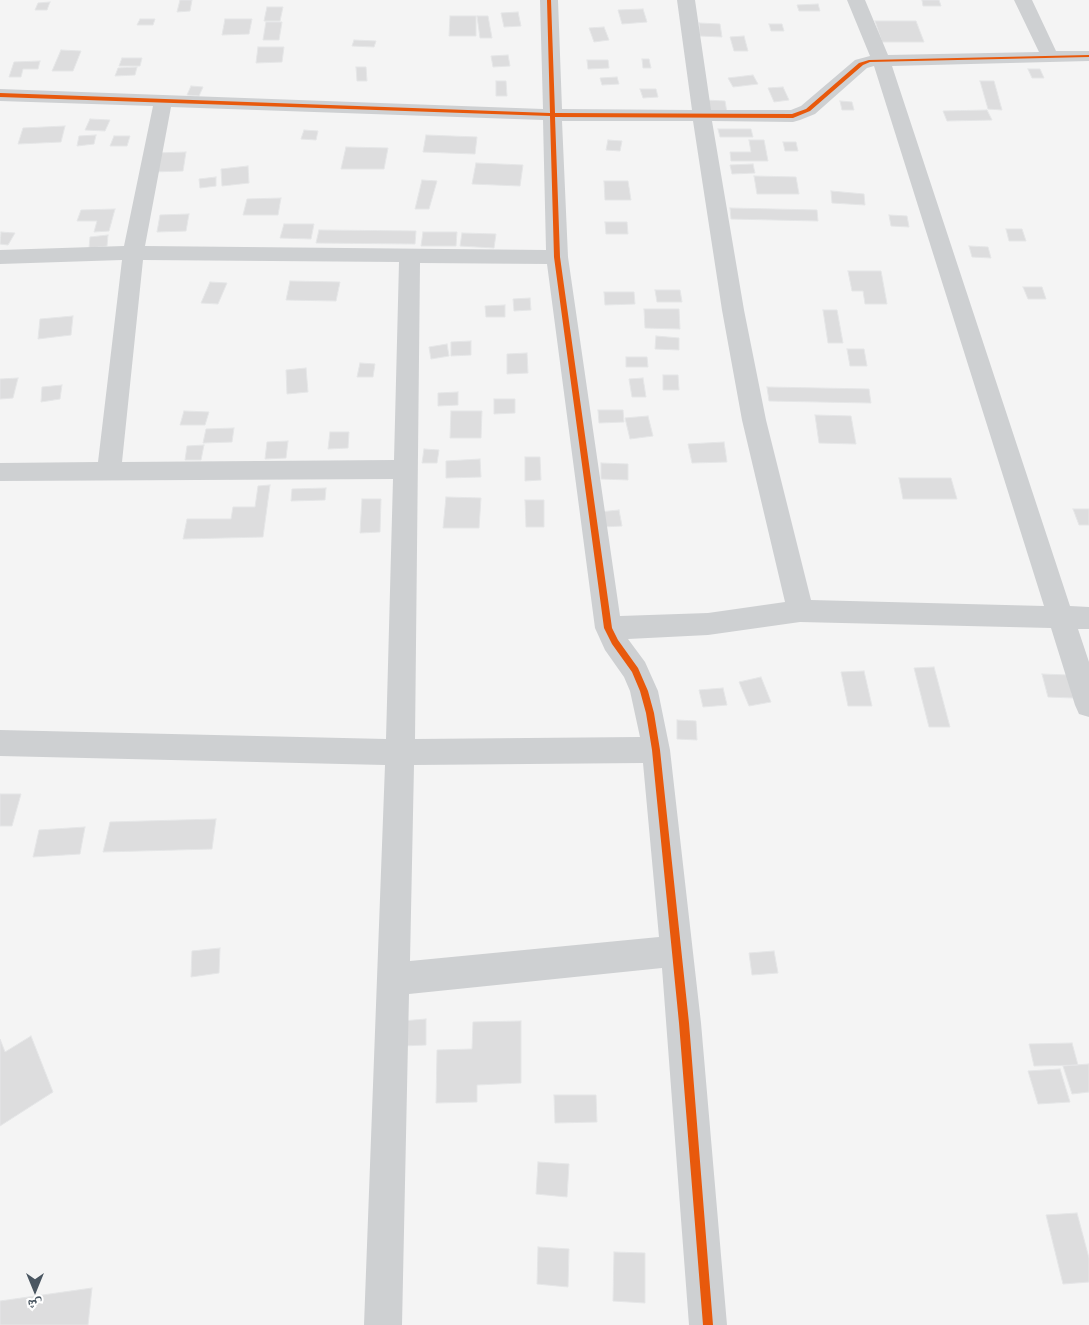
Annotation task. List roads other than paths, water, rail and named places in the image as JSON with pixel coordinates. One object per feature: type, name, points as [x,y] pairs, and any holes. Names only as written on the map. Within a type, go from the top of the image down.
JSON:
[{"type":"street","points":[[550,0],[558,256],[608,628],[614,642],[635,670],[644,691],[656,750],[677,952],[708,1325]]},
{"type":"street","points":[[686,0],[702,116],[733,310],[754,420],[800,611]]},
{"type":"street","points":[[856,0],[881,60],[1089,705]]},
{"type":"street","points":[[1022,0],[1050,57]]},
{"type":"street","points":[[0,95],[553,115],[793,116],[800,115],[861,64],[869,61],[1089,56]]},
{"type":"street","points":[[109,472],[134,253],[162,101]]},
{"type":"street","points":[[0,257],[134,253],[558,256]]},
{"type":"street","points":[[383,1325],[400,752],[410,255]]},
{"type":"street","points":[[0,472],[406,469]]},
{"type":"street","points":[[608,628],[708,624],[800,611],[1089,618]]},
{"type":"street","points":[[0,744],[400,752],[656,750]]},
{"type":"street","points":[[393,979],[677,952]]}]
